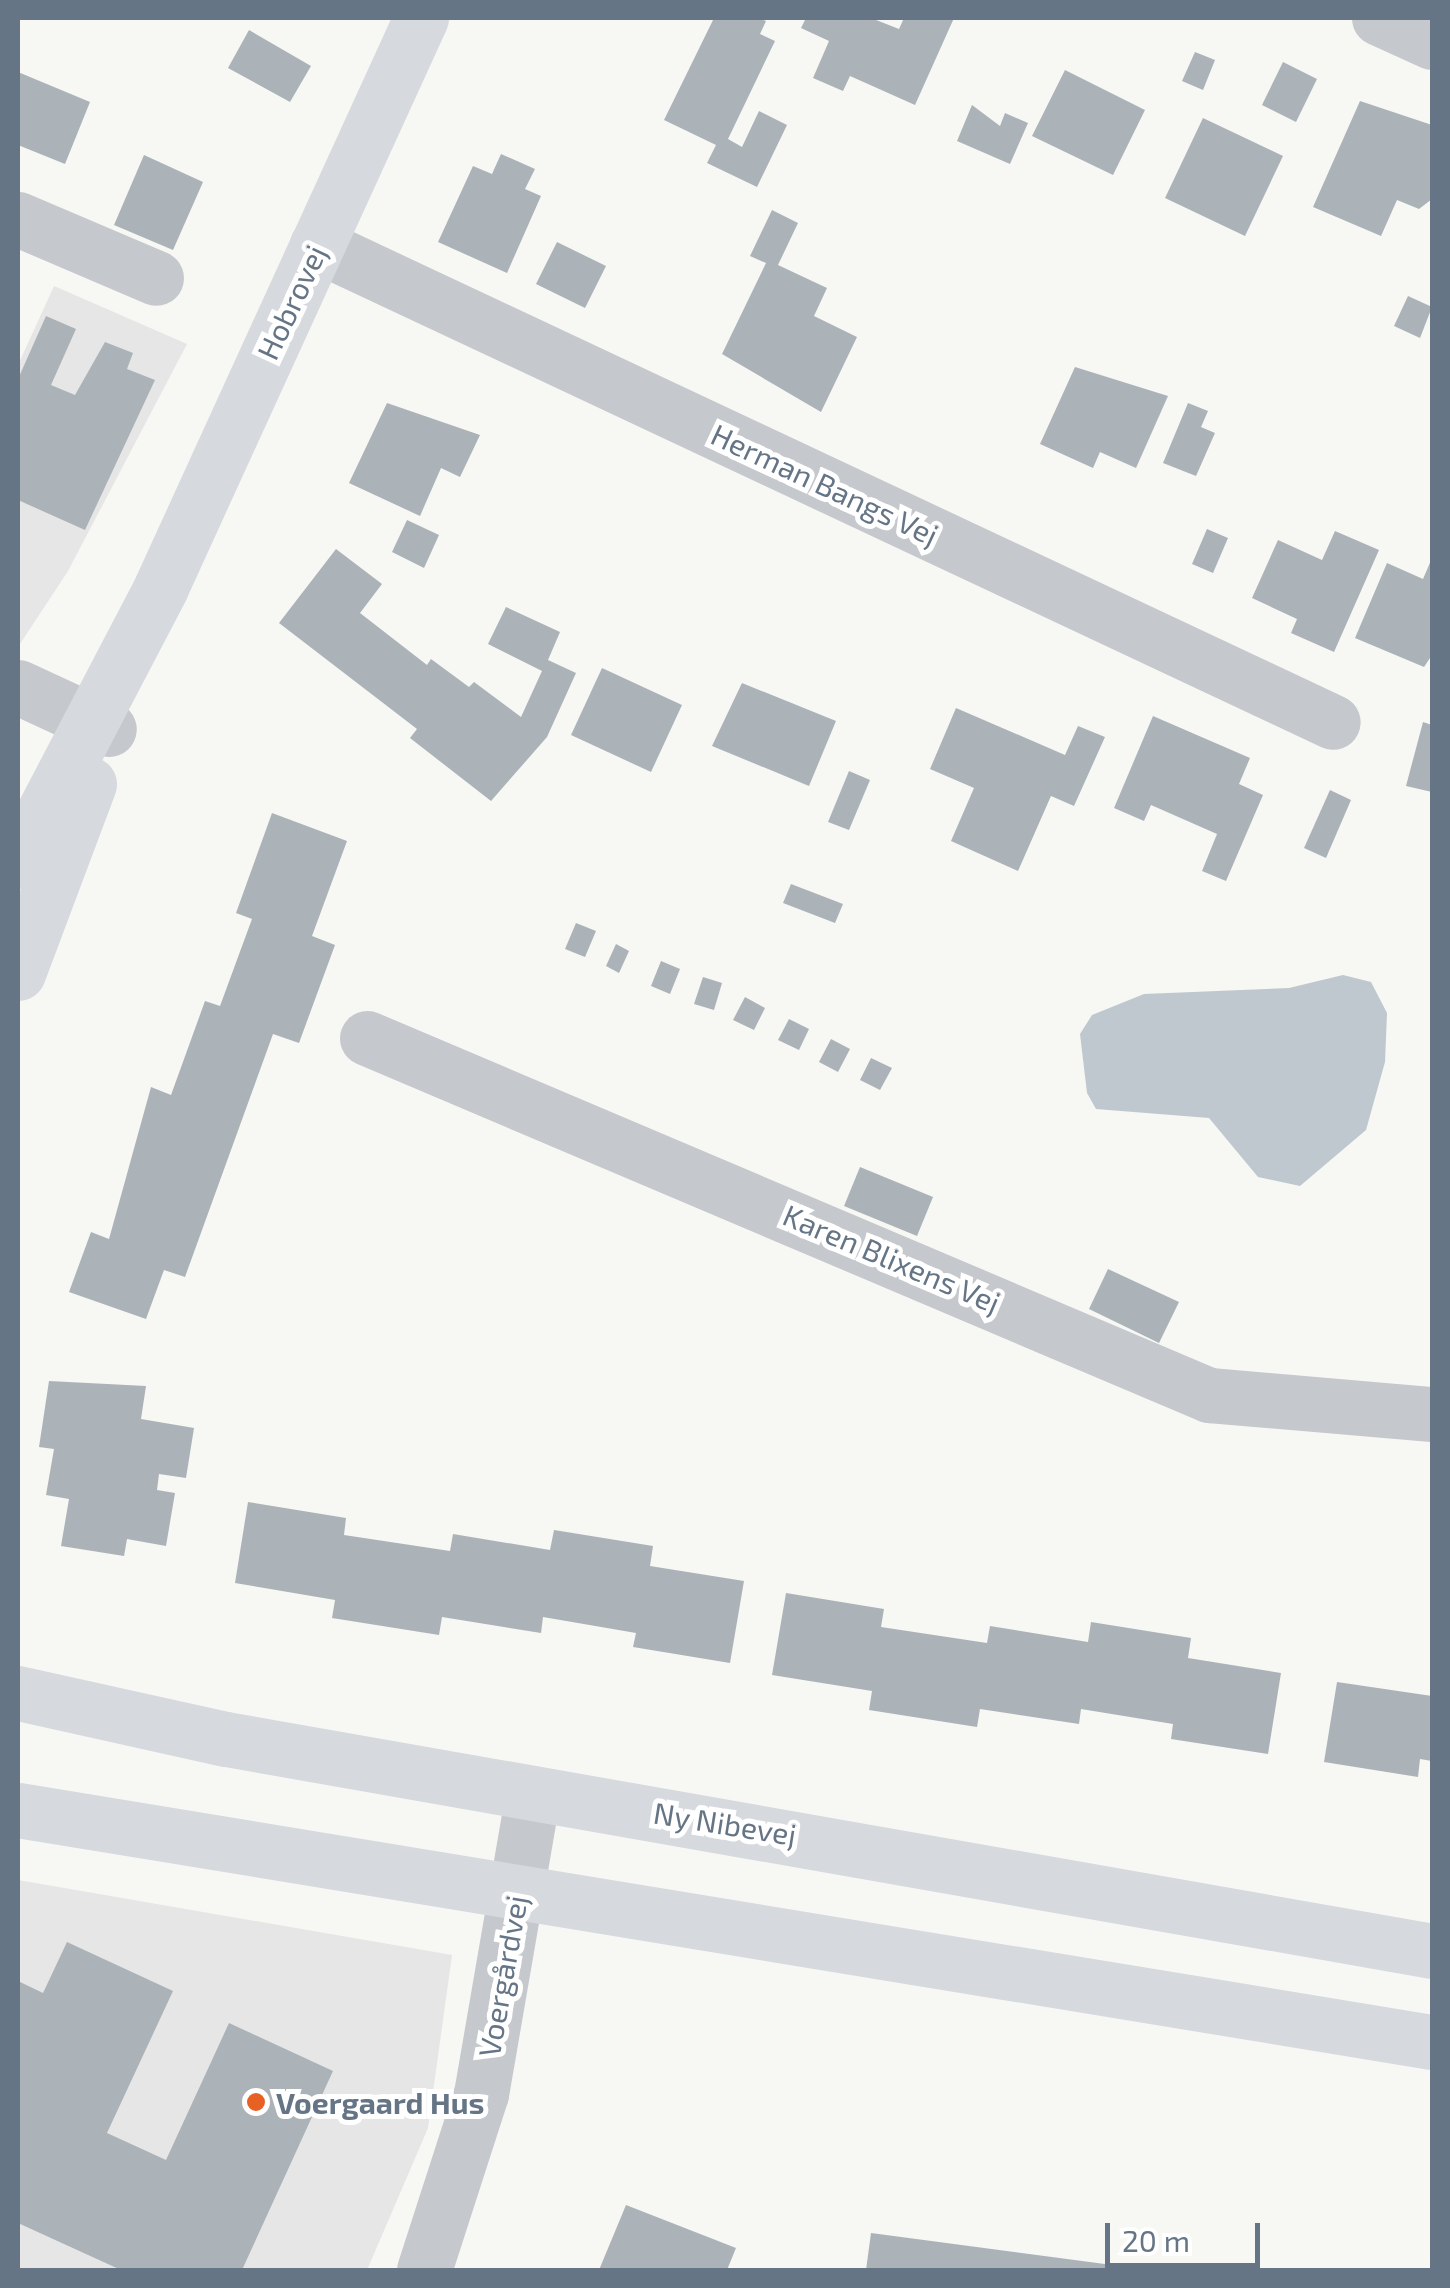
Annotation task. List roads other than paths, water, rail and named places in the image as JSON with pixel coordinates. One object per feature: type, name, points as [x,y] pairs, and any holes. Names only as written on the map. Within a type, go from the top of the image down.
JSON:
[{"type":"main road","name":"Hobrovej","points":[[18,973],[100,725],[421,18]]},
{"type":"main road","name":"Hobrovej","points":[[18,860],[100,725]]},
{"type":"main road","name":"Ny Nibevej","points":[[18,1692],[226,1740],[533,1794],[888,1848],[1432,1951]]},
{"type":"main road","points":[[18,1731],[226,1740]]},
{"type":"main road","points":[[18,1810],[1432,2042]]},
{"type":"street","points":[[1379,18],[1432,42]]},
{"type":"street","points":[[18,219],[156,278]]},
{"type":"street","name":"Herman Bangs Vej","points":[[317,245],[1334,722]]},
{"type":"street","points":[[18,687],[100,725]]},
{"type":"street","name":"Karen Blixens Vej","points":[[366,1038],[1209,1394],[1432,1414]]},
{"type":"street","name":"Voergårdvej","points":[[424,2270],[481,2094],[533,1794]]},
{"type":"place","name":"Voergaard Hus","points":[[256,2102]]}]
